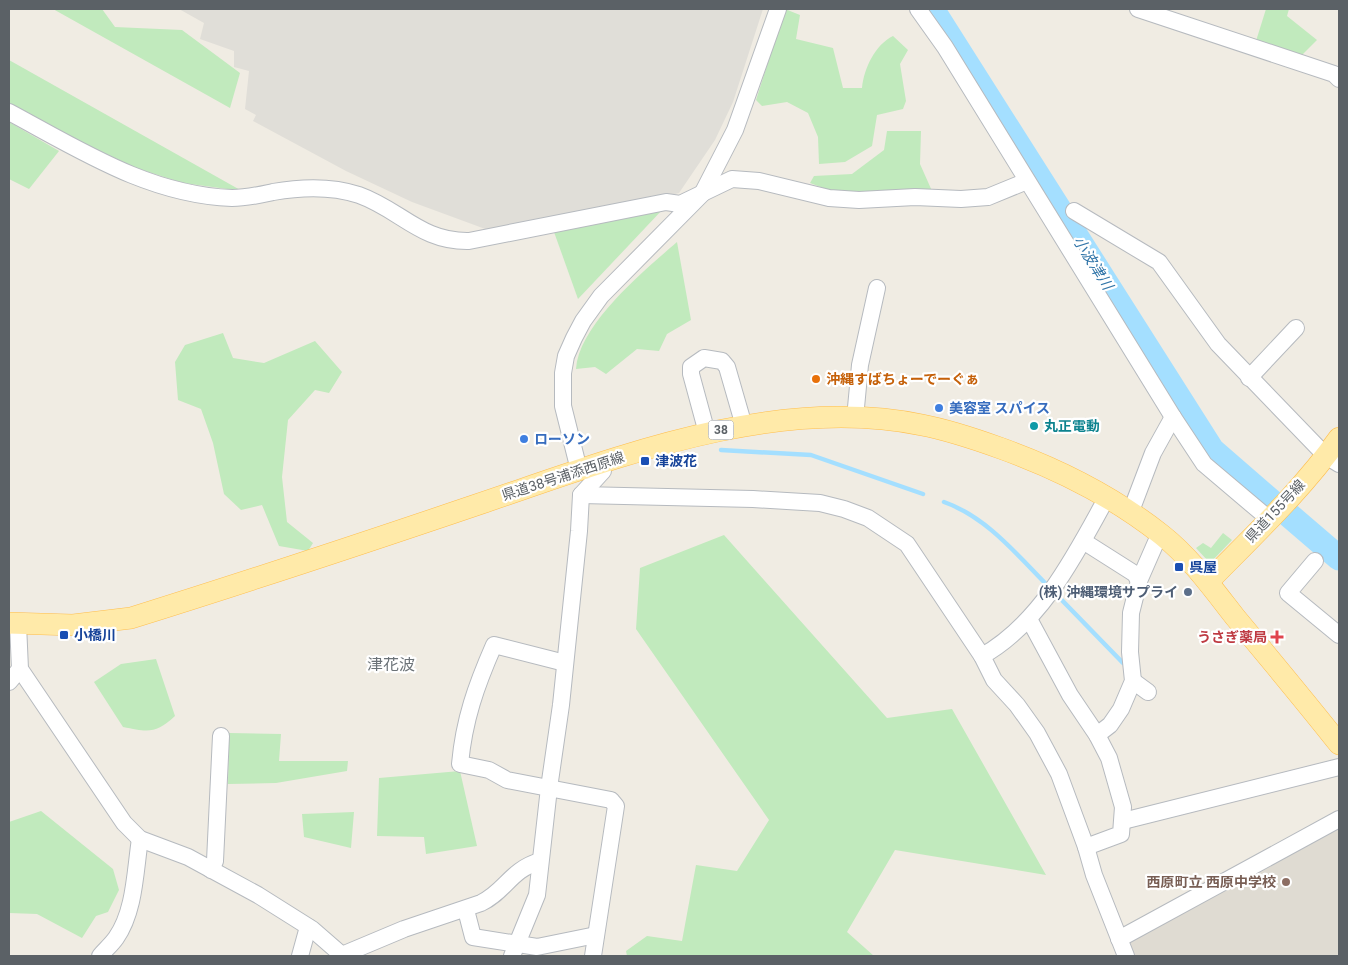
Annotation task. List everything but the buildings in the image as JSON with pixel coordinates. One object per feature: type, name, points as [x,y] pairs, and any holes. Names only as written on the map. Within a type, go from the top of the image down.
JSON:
[{"type":"main road","name":"県道38号浦添西原線","points":[[13,623],[73,625],[131,618],[580,470],[707,433],[798,419],[855,418],[919,424],[971,438],[1025,457],[1107,497],[1131,511],[1160,533],[1208,582],[1339,744]]},
{"type":"main road","name":"県道155号線","points":[[1208,582],[1269,519],[1333,460],[1339,438]]},
{"type":"street","points":[[515,950],[537,895],[548,788],[565,662],[581,495],[603,471],[580,470],[563,406],[563,374],[566,356],[582,321],[601,296],[702,194],[735,130],[778,9]]},
{"type":"street","points":[[918,9],[945,47],[1027,182],[1204,464],[1269,519]]},
{"type":"street","points":[[1138,9],[1326,72],[1339,79]]},
{"type":"street","points":[[9,112],[105,164],[177,190],[196,195],[254,198],[293,189],[330,189],[359,195],[385,208],[423,232],[452,241],[469,241],[666,202],[680,204],[732,179],[759,180],[842,199],[915,197],[961,199],[988,197],[1027,182]]},
{"type":"street","points":[[1074,211],[1159,262],[1218,344],[1249,378],[1333,460]]},
{"type":"street","points":[[855,418],[860,365],[877,288]]},
{"type":"street","points":[[1249,378],[1296,328]]},
{"type":"street","points":[[707,433],[691,374],[691,367],[704,358],[722,361],[726,367],[744,426]]},
{"type":"street","points":[[1131,511],[1153,453],[1173,417]]},
{"type":"street","points":[[581,495],[743,498],[820,503],[860,515],[893,533],[907,544],[982,656],[994,680],[1017,705],[1037,733],[1059,774],[1086,847],[1094,875],[1126,956]]},
{"type":"street","points":[[982,656],[993,650],[1029,619],[1083,540],[1107,497]]},
{"type":"street","points":[[1097,735],[1110,725],[1121,709],[1134,680],[1130,652],[1131,612],[1139,581],[1160,533]]},
{"type":"street","points":[[1083,540],[1135,574],[1139,581]]},
{"type":"street","points":[[1315,561],[1288,593],[1339,635]]},
{"type":"street","points":[[1029,619],[1070,695],[1097,735],[1109,758],[1123,807],[1124,821],[1121,834],[1086,847]]},
{"type":"street","points":[[13,623],[20,669],[124,823],[140,839],[188,857],[308,927],[342,955],[404,928],[466,910],[493,897],[511,876],[525,865],[540,861]]},
{"type":"street","points":[[565,662],[494,645],[474,690],[462,738],[460,764],[489,770],[507,780],[611,800],[616,806],[593,956]]},
{"type":"street","points":[[9,682],[20,669]]},
{"type":"street","points":[[1134,680],[1148,692]]},
{"type":"street","points":[[211,870],[215,861],[221,736]]},
{"type":"street","points":[[1124,821],[1339,767]]},
{"type":"street","points":[[1119,939],[1339,818]]},
{"type":"street","points":[[100,956],[116,938],[124,921],[133,890],[140,839]]},
{"type":"street","points":[[466,910],[473,937],[515,950],[596,935]]},
{"type":"street","points":[[300,956],[308,927]]},
{"type":"shaded area","points":[[179,9],[763,9],[733,102],[715,140],[679,193],[626,207],[488,230],[412,202],[346,171],[253,121],[256,115],[245,109],[249,71],[234,67],[234,51],[200,39],[204,23]]},
{"type":"shaded area","name":"西原町立 西原中学校","points":[[1339,824],[1339,956],[1131,956],[1124,939]]},
{"type":"green space","points":[[53,9],[102,9],[115,27],[182,30],[240,73],[230,108]]},
{"type":"green space","points":[[785,9],[800,15],[796,39],[833,48],[843,88],[862,88],[868,65],[876,51],[893,36],[908,50],[900,64],[906,101],[903,109],[877,115],[872,146],[845,162],[819,164],[818,137],[808,113],[787,102],[762,106],[756,100]]},
{"type":"green space","points":[[1266,9],[1289,9],[1287,16],[1317,40],[1301,56],[1256,41]]},
{"type":"green space","points":[[9,60],[242,191],[183,183],[136,168],[9,108]]},
{"type":"green space","points":[[9,122],[59,151],[29,189],[9,179]]},
{"type":"green space","points":[[887,131],[921,131],[920,164],[932,191],[839,194],[810,183],[814,176],[852,174],[884,150]]},
{"type":"green space","points":[[663,209],[578,299],[554,232]]},
{"type":"green space","points":[[677,242],[691,320],[667,334],[659,351],[637,349],[606,374],[595,367],[576,369],[580,352],[601,316],[648,267]]},
{"type":"green space","points":[[223,333],[233,358],[264,363],[315,341],[342,372],[329,393],[315,390],[288,420],[282,477],[287,522],[313,543],[308,551],[279,546],[262,505],[241,510],[224,494],[213,443],[201,409],[178,400],[175,362],[185,345]]},
{"type":"green space","points":[[1223,533],[1232,540],[1212,561],[1208,561],[1196,548],[1203,543],[1211,548]]},
{"type":"green space","points":[[724,535],[887,718],[952,709],[1046,875],[895,850],[847,932],[874,956],[627,956],[626,951],[647,936],[682,941],[696,865],[737,871],[769,820],[636,629],[640,568]]},
{"type":"green space","points":[[156,659],[175,716],[157,729],[139,730],[123,727],[94,682],[121,664]]},
{"type":"green space","points":[[229,733],[281,734],[279,761],[348,761],[347,771],[276,783],[228,784]]},
{"type":"green space","points":[[460,771],[477,846],[426,854],[424,837],[377,836],[379,778]]},
{"type":"green space","points":[[41,811],[113,869],[119,890],[108,912],[96,916],[82,938],[37,914],[9,913],[9,822]]},
{"type":"green space","points":[[354,812],[351,848],[304,837],[302,814]]},
{"type":"waterway","name":"小波津川","points":[[932,9],[1212,450],[1272,502]]},
{"type":"waterway","points":[[721,450],[811,455],[923,494]]},
{"type":"waterway","points":[[944,502],[960,509],[988,527],[1049,587]]},
{"type":"waterway","name":"小波津川","points":[[1290,516],[1339,558]]},
{"type":"waterway","points":[[1054,592],[1123,663]]},
{"type":"place","name":"沖縄すばちょーでーぐぁ","points":[[816,379]]},
{"type":"place","name":"美容室 スパイス","points":[[939,408]]},
{"type":"place","name":"丸正電動","points":[[1034,426]]},
{"type":"place","name":"ローソン","points":[[524,439]]},
{"type":"place","name":"津波花","points":[[645,461]]},
{"type":"place","name":"呉屋","points":[[1179,567]]},
{"type":"place","name":"(株) 沖縄環境サプライ","points":[[1188,592]]},
{"type":"place","name":"小橋川","points":[[64,635]]},
{"type":"place","name":"うさぎ薬局","points":[[1277,637]]},
{"type":"place","name":"西原町立 西原中学校","points":[[1286,882]]},
{"type":"district","name":"津花波","points":[[391,664]]}]
